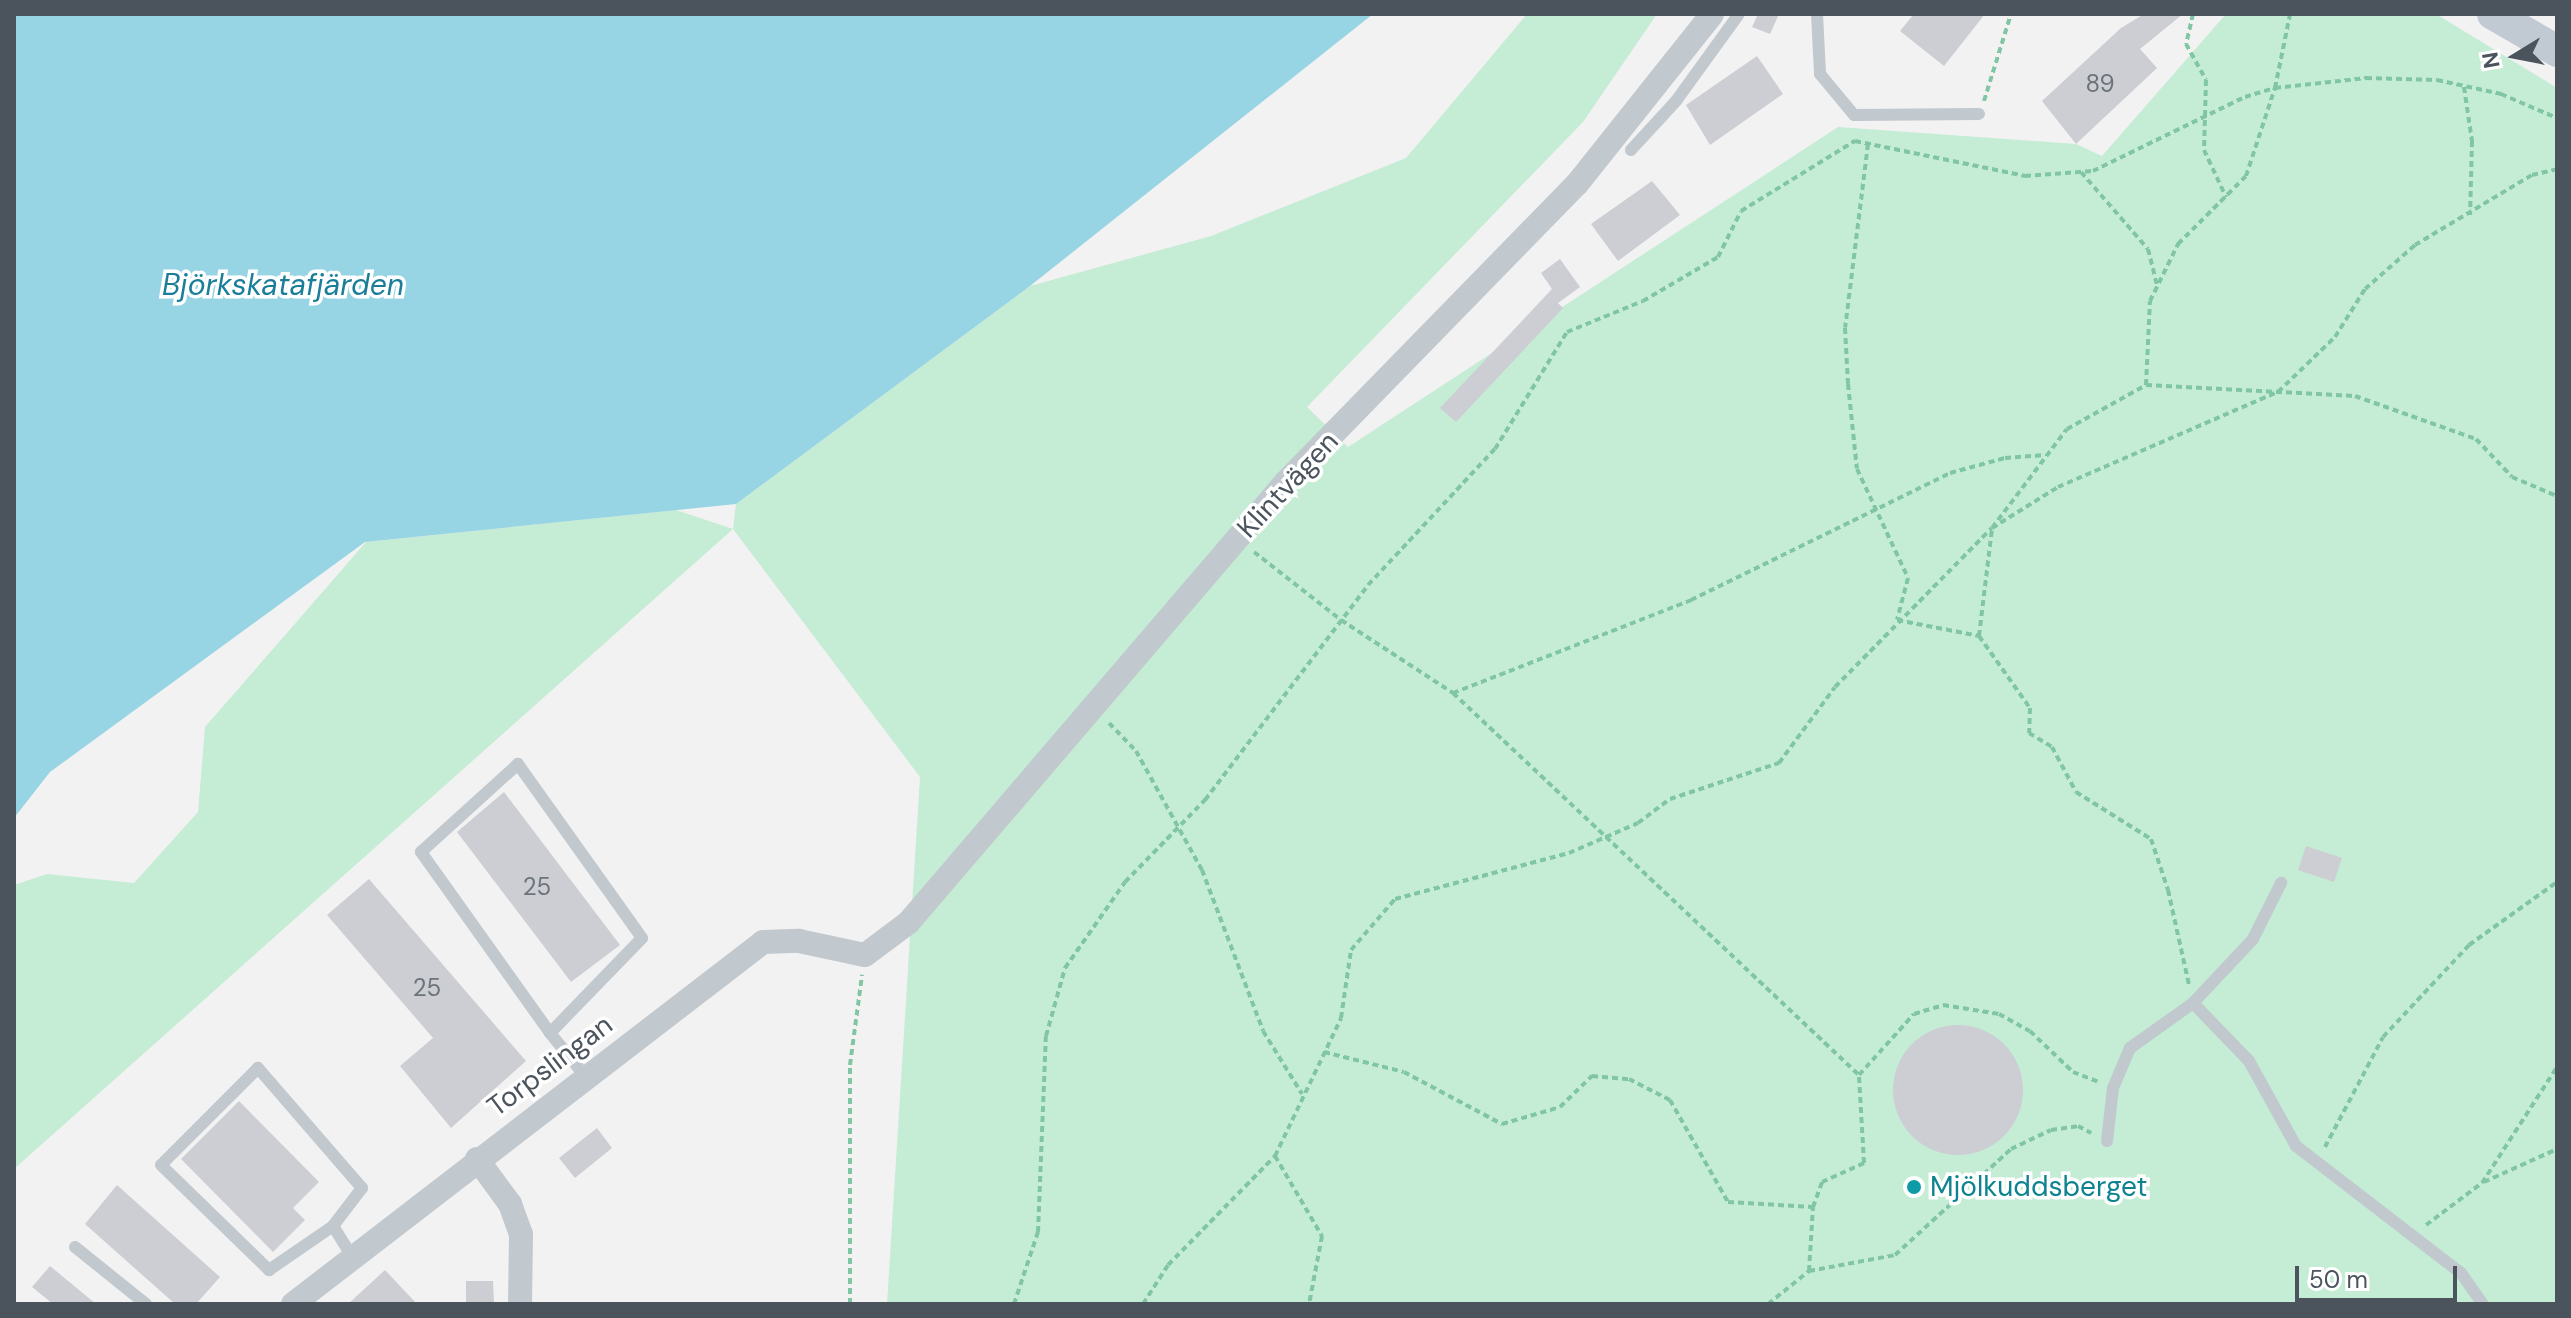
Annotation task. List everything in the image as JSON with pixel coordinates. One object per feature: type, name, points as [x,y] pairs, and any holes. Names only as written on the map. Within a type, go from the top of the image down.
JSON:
[{"type":"street","name":"Klintvägen","points":[[865,955],[908,923],[1237,538],[1577,184],[1712,14]]},
{"type":"street","points":[[2493,14],[2557,51]]},
{"type":"street","name":"Torpslingan","points":[[293,1304],[477,1159],[763,942],[799,941],[865,955]]},
{"type":"street","points":[[477,1159],[510,1204],[521,1234],[520,1304]]},
{"type":"lane","points":[[1631,150],[1676,101],[1739,14]]},
{"type":"lane","points":[[1817,14],[1820,74],[1854,115],[1979,114]]},
{"type":"lane","points":[[550,1033],[642,938],[518,764],[421,852],[550,1033],[586,1077]]},
{"type":"lane","points":[[2107,1141],[2113,1088],[2130,1048],[2193,1003],[2253,939],[2281,883]]},
{"type":"lane","points":[[2193,1003],[2249,1061],[2286,1133],[2317,1164],[2461,1273],[2483,1304]]},
{"type":"lane","points":[[258,1068],[362,1188],[333,1226],[269,1270],[161,1165],[258,1068]]},
{"type":"lane","points":[[333,1226],[352,1257]]},
{"type":"lane","points":[[75,1247],[146,1304]]},
{"type":"path","points":[[1979,114],[2011,14]]},
{"type":"path","points":[[2193,14],[2186,44],[2206,80],[2204,150],[2226,198]]},
{"type":"path","points":[[2146,385],[2150,301],[2178,244],[2246,176],[2275,88],[2290,14]]},
{"type":"path","points":[[1014,1304],[1038,1232],[1046,1036],[1065,968],[1125,882],[1205,800],[1341,620],[1495,449],[1567,332],[1643,301],[1718,257],[1741,211],[1855,141],[2025,176],[2081,172],[2275,88],[2366,78],[2464,86],[2501,94],[2557,118]]},
{"type":"path","points":[[2464,86],[2472,141],[2470,215]]},
{"type":"path","points":[[1868,144],[1845,328],[1857,469],[1908,578],[1897,620]]},
{"type":"path","points":[[1992,528],[2058,487],[2278,392],[2335,337],[2365,289],[2415,245],[2470,215],[2532,175],[2557,169]]},
{"type":"path","points":[[2081,172],[2148,249],[2157,286]]},
{"type":"path","points":[[1143,1304],[1168,1265],[1275,1156],[1341,1018],[1351,950],[1395,899],[1569,853],[1602,835],[1638,823],[1670,799],[1779,763],[1835,687],[1897,620],[1992,528],[2067,429],[2146,385],[2355,396],[2476,439],[2512,477],[2557,496]]},
{"type":"path","points":[[1453,693],[1691,600],[1802,543],[1878,513],[1950,473],[2005,458],[2047,455]]},
{"type":"path","points":[[1992,528],[1979,636],[2030,708],[2029,733],[2052,747],[2076,792],[2151,839],[2159,856],[2193,1003]]},
{"type":"path","points":[[1237,538],[1341,620],[1453,693],[1859,1075],[1864,1163],[1822,1182],[1813,1207],[1809,1271]]},
{"type":"path","points":[[1897,620],[1979,636]]},
{"type":"path","points":[[1093,705],[1136,751],[1177,830],[1202,870],[1263,1031],[1302,1094]]},
{"type":"path","points":[[2317,1164],[2383,1037],[2469,945],[2557,882]]},
{"type":"path","points":[[850,1304],[850,1065],[865,955]]},
{"type":"path","points":[[1859,1075],[1914,1014],[1943,1005],[1973,1006],[2030,1031],[2073,1072],[2113,1088]]},
{"type":"path","points":[[1324,1052],[1404,1072],[1502,1124],[1560,1107],[1592,1076],[1629,1079],[1670,1100],[1728,1202],[1813,1207]]},
{"type":"path","points":[[2482,1183],[2557,1067]]},
{"type":"path","points":[[1768,1304],[1809,1271],[1895,1255],[1975,1176],[2011,1149],[2051,1130],[2078,1126],[2107,1141]]},
{"type":"path","points":[[2412,1236],[2482,1183],[2557,1149]]},
{"type":"path","points":[[1275,1156],[1322,1236],[1309,1304]]},
{"type":"green space","points":[[1527,14],[1657,14],[1583,122],[1307,407],[1348,447],[1838,127],[2076,144],[2102,156],[2226,14],[2436,14],[2557,88],[2557,1304],[887,1304],[920,777],[733,529],[736,504],[1030,286],[1211,236],[1406,158]]},
{"type":"green space","points":[[676,510],[733,529],[14,1169],[14,885],[47,874],[134,883],[198,812],[205,727],[366,542]]},
{"type":"water","name":"Björkskatafjärden","points":[[14,14],[1373,14],[1030,286],[736,504],[365,542],[50,772],[14,818]]},
{"type":"building","points":[[1758,14],[1779,14],[1770,34],[1752,27]]},
{"type":"building","points":[[1914,14],[1985,14],[1944,66],[1900,31]]},
{"type":"building","points":[[2144,14],[2183,14],[2140,49],[2157,68],[2076,144],[2042,101],[2121,28]]},
{"type":"building","points":[[1757,56],[1783,94],[1710,145],[1686,105]]},
{"type":"building","points":[[1652,181],[1680,215],[1618,261],[1591,224]]},
{"type":"building","points":[[1560,259],[1580,287],[1558,303],[1563,308],[1456,422],[1440,408],[1552,289],[1541,273]]},
{"type":"building","points":[[504,792],[620,945],[571,982],[457,832]]},
{"type":"building","points":[[2306,846],[2342,858],[2334,882],[2298,870]]},
{"type":"building","points":[[369,879],[526,1061],[451,1128],[400,1066],[433,1038],[327,915]]},
{"type":"building","points":[[1958,1025],[1983,1030],[2004,1044],[2018,1065],[2023,1090],[2018,1115],[2004,1136],[1983,1150],[1958,1155],[1933,1150],[1912,1136],[1898,1115],[1893,1090],[1898,1065],[1912,1044],[1933,1030]]},
{"type":"building","points":[[239,1101],[319,1182],[293,1208],[305,1220],[273,1252],[181,1159]]},
{"type":"building","points":[[597,1128],[612,1148],[575,1178],[559,1158]]},
{"type":"building","points":[[117,1185],[220,1277],[196,1304],[175,1304],[85,1224]]},
{"type":"building","points":[[50,1266],[96,1304],[53,1304],[32,1287]]},
{"type":"building","points":[[385,1270],[417,1304],[348,1304]]},
{"type":"building","points":[[466,1281],[493,1281],[494,1304],[466,1304]]},
{"type":"place","name":"Mjölkuddsberget","points":[[1914,1187]]}]
